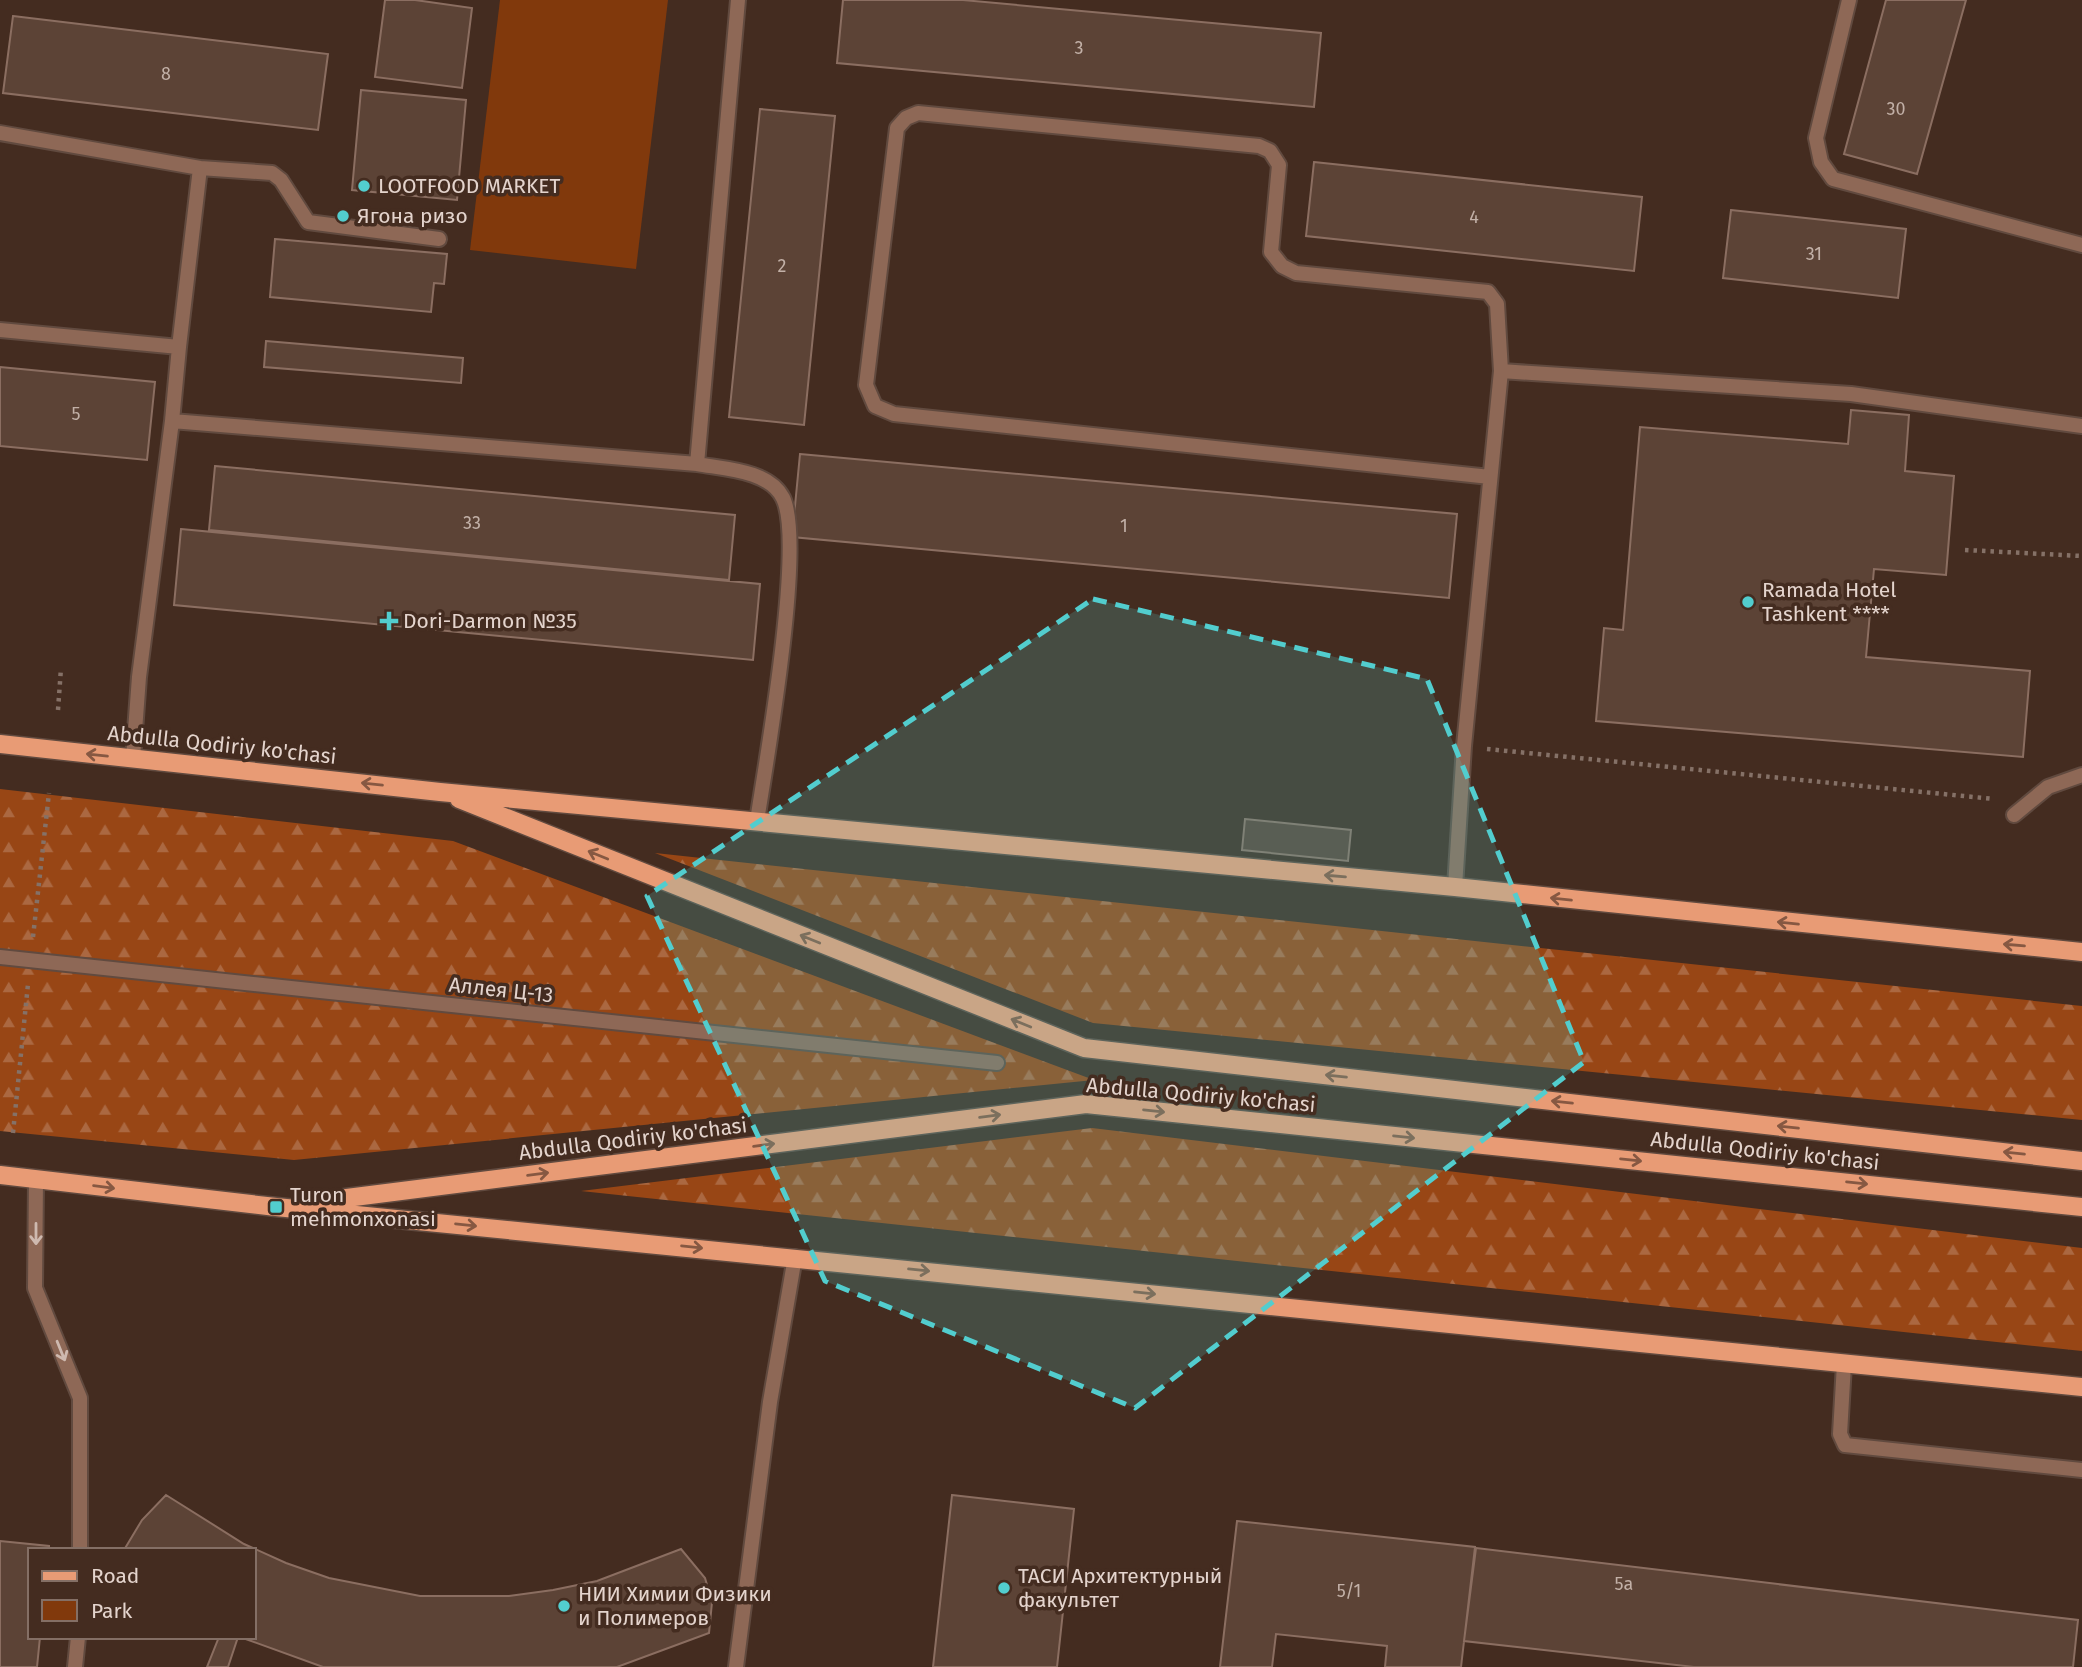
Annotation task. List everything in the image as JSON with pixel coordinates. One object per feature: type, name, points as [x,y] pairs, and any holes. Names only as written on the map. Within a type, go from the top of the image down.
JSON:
[{"type":"main road","name":"Abdulla Qodiriy ko'chasi","points":[[0,744],[440,792],[1455,887],[2082,952]]},
{"type":"main road","name":"Abdulla Qodiriy ko'chasi","points":[[440,792],[1084,1048],[2082,1161]]},
{"type":"main road","name":"Abdulla Qodiriy ko'chasi","points":[[276,1207],[1086,1104],[2082,1206]]},
{"type":"main road","name":"Abdulla Qodiriy ko'chasi","points":[[0,1175],[276,1207],[2082,1387]]},
{"type":"street","points":[[697,464],[738,0]]},
{"type":"street","points":[[1849,0],[1816,138],[1821,162],[1833,179],[2082,245]]},
{"type":"street","points":[[1455,887],[1464,746],[1501,371],[1497,304],[1488,292],[1296,273],[1282,266],[1271,253],[1279,165],[1270,151],[1259,146],[918,113],[906,118],[897,128],[866,385],[875,406],[894,414],[1490,477]]},
{"type":"street","points":[[0,133],[200,168],[272,173],[281,180],[308,222],[439,239]]},
{"type":"street","points":[[133,758],[139,677],[172,421],[200,168]]},
{"type":"street","points":[[0,330],[179,347]]},
{"type":"street","points":[[1501,371],[1851,394],[2082,426]]},
{"type":"street","points":[[172,421],[697,464],[760,476],[783,498],[791,551],[769,746],[757,821]]},
{"type":"street","points":[[2014,815],[2048,788],[2082,775]]},
{"type":"street","name":"Аллея Ц-13","points":[[0,957],[997,1063]]},
{"type":"street","points":[[36,1179],[35,1288],[80,1398],[79,1548]]},
{"type":"street","points":[[736,1667],[770,1402],[795,1257]]},
{"type":"street","points":[[1844,1364],[1840,1434],[1845,1445],[2082,1470]]},
{"type":"street","points":[[75,1667],[78,1639]]},
{"type":"path","points":[[1965,551],[2082,556]]},
{"type":"path","points":[[58,710],[61,668]]},
{"type":"path","points":[[1464,746],[2026,803]]},
{"type":"highlighted area","points":[[1093,599],[1427,679],[1584,1062],[1135,1408],[825,1281],[647,896]]},
{"type":"green space","points":[[500,0],[668,0],[636,269],[470,250]]},
{"type":"green space","points":[[0,789],[453,841],[1094,1080],[294,1160],[0,1131]]},
{"type":"green space","points":[[655,853],[2082,1006],[2082,1120],[1093,1023]]},
{"type":"green space","points":[[1092,1128],[2082,1248],[2082,1351],[581,1191]]},
{"type":"building","points":[[385,0],[415,0],[472,8],[462,88],[375,77]]},
{"type":"building","points":[[843,0],[963,0],[1321,33],[1314,107],[837,63]]},
{"type":"building","points":[[1886,0],[1966,0],[1917,174],[1844,154]]},
{"type":"building","points":[[13,16],[328,54],[318,130],[3,93]]},
{"type":"building","points":[[361,90],[466,100],[457,200],[352,190]]},
{"type":"building","points":[[760,109],[835,116],[804,425],[729,417]]},
{"type":"building","points":[[1314,162],[1642,197],[1634,271],[1306,236]]},
{"type":"building","points":[[1731,210],[1906,229],[1898,298],[1723,278]]},
{"type":"building","points":[[275,239],[447,254],[444,284],[434,283],[431,312],[270,297]]},
{"type":"building","points":[[266,341],[463,358],[461,383],[264,367]]},
{"type":"building","points":[[0,367],[155,382],[147,460],[0,446]]},
{"type":"building","name":"Ramada Hotel Tashkent ****","points":[[1851,410],[1909,415],[1905,471],[1954,476],[1946,575],[1874,569],[1866,657],[2030,671],[2023,757],[1596,721],[1604,628],[1623,630],[1640,427],[1848,444]]},
{"type":"building","points":[[800,454],[1457,514],[1449,598],[792,537]]},
{"type":"building","points":[[215,466],[735,515],[729,580],[209,530]]},
{"type":"building","points":[[181,529],[760,584],[753,660],[174,605]]},
{"type":"building","points":[[1245,819],[1351,830],[1348,861],[1242,850]]},
{"type":"building","points":[[166,1495],[253,1548],[125,1548],[142,1520]]},
{"type":"building","name":"ТАСИ Архитектурный факультет","points":[[952,1495],[1074,1509],[1057,1667],[933,1667]]},
{"type":"building","name":"ТАСИ Архитектурный факультет","points":[[952,1495],[1074,1509],[1057,1667],[933,1667]]},
{"type":"building","name":"ТАСИ Архитектурный факультет","points":[[952,1495],[1074,1509],[1057,1667],[933,1667]]},
{"type":"building","points":[[1237,1521],[1475,1547],[1461,1667],[1385,1667],[1387,1646],[1276,1634],[1272,1667],[1220,1667]]},
{"type":"building","points":[[0,1541],[49,1546],[28,1548],[28,1639],[40,1639],[37,1667],[0,1667]]},
{"type":"building","points":[[1476,1548],[2078,1620],[2073,1667],[1694,1667],[1464,1641]]},
{"type":"building","points":[[256,1549],[329,1578],[420,1596],[509,1596],[597,1581],[681,1549],[705,1578],[712,1602],[709,1633],[617,1667],[323,1667],[246,1639],[256,1639]]},
{"type":"building","points":[[218,1639],[237,1639],[228,1667],[207,1667]]},
{"type":"place","name":"LOOTFOOD MARKET","points":[[364,186]]},
{"type":"place","name":"Ягона ризо","points":[[343,216]]},
{"type":"place","name":"Ramada Hotel Tashkent ****","points":[[1748,602]]},
{"type":"place","name":"Dori-Darmon №35","points":[[389,621]]},
{"type":"place","name":"Turon mehmonxonasi","points":[[276,1207]]},
{"type":"place","name":"ТАСИ Архитектурный факультет","points":[[1004,1588]]},
{"type":"place","name":"НИИ Химии Физики и Полимеров","points":[[564,1606]]}]
